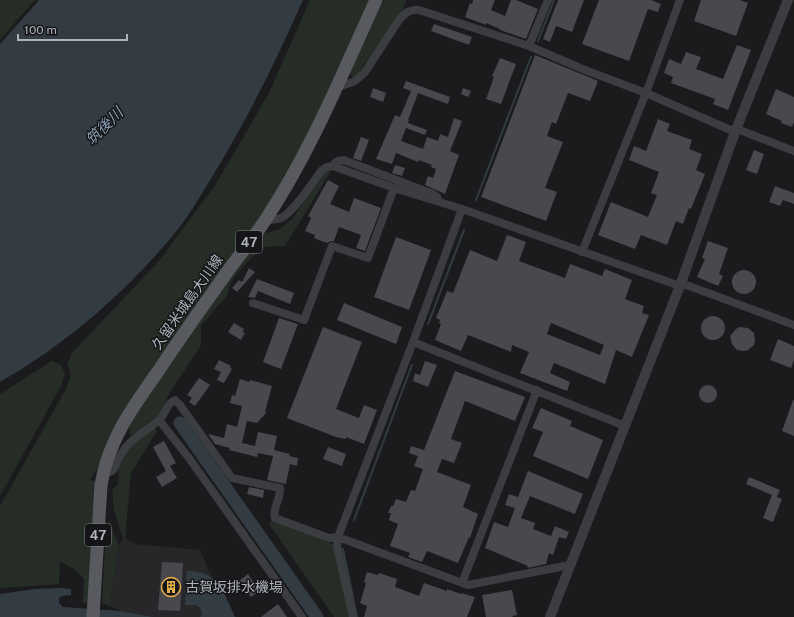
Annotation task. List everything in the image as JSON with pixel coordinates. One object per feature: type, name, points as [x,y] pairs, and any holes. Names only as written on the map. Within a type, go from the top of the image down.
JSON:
[{"type":"main road","name":"久留米城島大川線","points":[[93,617],[101,485],[103,472],[111,447],[129,414],[184,332],[266,220],[286,187],[336,88],[376,0]]},
{"type":"street","points":[[529,46],[548,0]]},
{"type":"street","points":[[582,252],[646,92],[680,0]]},
{"type":"street","points":[[551,614],[680,284],[736,131],[788,0]]},
{"type":"street","points":[[336,88],[356,81],[365,72],[399,20],[406,12],[419,10],[529,46],[585,70],[646,92],[736,131],[794,150]]},
{"type":"street","points":[[333,166],[338,160],[344,160],[433,194],[437,197],[439,202]]},
{"type":"street","points":[[266,220],[275,220],[283,217],[292,210],[322,170],[333,166],[394,188],[462,209],[582,252],[680,284],[794,325]]},
{"type":"street","points":[[253,303],[304,320],[332,246],[368,258],[394,188]]},
{"type":"street","points":[[352,617],[337,546],[338,537],[462,209]]},
{"type":"street","points":[[413,342],[625,426]]},
{"type":"street","points":[[462,583],[537,390]]},
{"type":"street","points":[[103,472],[110,473],[115,468],[118,459],[127,446],[159,420],[172,401],[175,400],[232,478],[280,488],[281,493],[274,514],[275,518],[328,538],[338,537],[468,585],[570,565]]},
{"type":"street","points":[[159,420],[190,458],[302,617]]},
{"type":"shaded area","points":[[0,0],[35,0],[0,40]]},
{"type":"shaded area","points":[[310,0],[372,0],[301,149],[268,208],[126,410],[106,442],[100,463],[90,480],[96,481],[89,604],[83,603],[84,579],[75,570],[60,561],[59,584],[0,588],[0,506],[67,387],[71,373],[67,365],[72,353],[158,262],[216,184],[269,93]]},
{"type":"shaded area","points":[[384,0],[406,0],[403,11],[356,76],[352,77],[348,69]]},
{"type":"shaded area","points":[[331,171],[285,246],[263,247],[236,275],[229,288],[228,294],[201,326],[201,345],[169,394],[161,413],[131,437],[129,427],[133,415],[260,235],[280,229],[292,219],[325,172]]},
{"type":"shaded area","points":[[52,361],[61,365],[65,374],[61,386],[0,496],[0,394]]},
{"type":"shaded area","points":[[154,427],[157,431],[131,473],[125,538],[123,539],[114,510],[112,490],[118,484],[119,467],[129,449]]},
{"type":"shaded area","points":[[110,520],[119,545],[110,606],[102,603],[106,530]]},
{"type":"shaded area","points":[[271,520],[333,544],[350,617],[334,617],[269,524]]},
{"type":"shaded area","points":[[125,538],[135,544],[200,550],[212,578],[200,572],[187,571],[195,605],[200,608],[202,614],[200,617],[153,617],[121,611],[110,606],[119,545]]},
{"type":"water","name":"筑後川","points":[[39,0],[303,0],[254,103],[202,194],[182,224],[142,270],[98,312],[51,349],[0,382],[0,44]]},
{"type":"water","points":[[187,571],[199,572],[212,578],[226,596],[235,617],[200,617],[202,614],[200,608],[195,605],[185,605]]},
{"type":"water","points":[[35,589],[71,589],[71,595],[62,596],[59,598],[59,603],[63,607],[121,611],[153,617],[0,617],[0,594]]},
{"type":"building","points":[[473,0],[495,0],[491,10],[505,16],[511,0],[516,0],[538,9],[526,39],[500,30],[486,23],[486,25],[465,17],[470,3],[472,4]]},
{"type":"building","points":[[558,0],[584,0],[572,32],[556,26],[550,42],[543,39]]},
{"type":"building","points":[[599,0],[651,0],[661,4],[658,12],[648,9],[629,61],[582,44]]},
{"type":"building","points":[[701,0],[740,0],[748,3],[736,36],[694,21]]},
{"type":"building","points":[[434,24],[472,37],[469,45],[431,31]]},
{"type":"building","points":[[737,45],[751,50],[728,110],[713,104],[715,99],[671,83],[673,77],[664,73],[669,59],[681,64],[686,52],[701,57],[696,69],[723,79]]},
{"type":"building","points":[[535,55],[598,81],[590,101],[568,93],[556,124],[552,122],[547,136],[563,142],[545,188],[557,192],[546,221],[481,197]]},
{"type":"building","points":[[500,58],[516,64],[501,104],[486,99],[494,77],[492,76]]},
{"type":"building","points":[[406,81],[450,97],[448,104],[418,93],[408,123],[427,130],[425,135],[406,128],[401,141],[423,149],[427,137],[438,141],[440,134],[448,137],[454,118],[462,121],[450,151],[459,155],[445,194],[425,185],[428,176],[433,178],[436,169],[431,167],[432,165],[419,160],[418,162],[396,153],[392,164],[376,159],[395,115],[400,117],[411,91],[403,88]]},
{"type":"building","points":[[373,88],[386,93],[383,102],[370,97]]},
{"type":"building","points":[[463,88],[471,91],[468,97],[461,94]]},
{"type":"building","points":[[776,89],[794,97],[794,122],[792,127],[781,123],[782,121],[766,114]]},
{"type":"building","points":[[658,119],[670,124],[667,131],[692,140],[689,149],[702,154],[696,170],[705,174],[691,209],[689,208],[683,224],[676,221],[667,245],[641,235],[635,249],[598,235],[611,202],[648,217],[657,195],[651,193],[659,172],[629,160],[634,146],[646,151]]},
{"type":"building","points":[[361,137],[369,140],[361,161],[353,158]]},
{"type":"building","points":[[754,150],[764,154],[757,174],[746,170]]},
{"type":"building","points":[[395,165],[405,168],[402,176],[392,173]]},
{"type":"building","points":[[328,180],[339,186],[330,204],[349,212],[354,198],[381,208],[365,251],[356,248],[361,235],[339,227],[334,241],[327,243],[314,238],[315,235],[305,231],[311,218],[308,216]]},
{"type":"building","points":[[775,186],[794,193],[794,204],[783,200],[780,206],[769,202]]},
{"type":"building","points":[[507,235],[526,242],[519,261],[565,278],[570,264],[602,276],[605,269],[632,280],[625,299],[644,306],[642,313],[649,315],[632,357],[616,350],[605,384],[554,363],[550,373],[570,382],[567,391],[520,373],[529,352],[512,345],[511,352],[468,335],[461,351],[435,340],[441,324],[439,323],[440,320],[436,318],[447,291],[453,293],[470,250],[497,261]],"holes":[[[551,323],[604,345],[600,355],[547,334]]]},
{"type":"building","points":[[396,237],[431,250],[409,310],[374,297]]},
{"type":"building","points":[[708,241],[728,248],[719,274],[723,276],[718,286],[697,277],[705,259],[702,258]]},
{"type":"building","points":[[249,268],[255,272],[237,292],[232,288],[239,280],[242,282]]},
{"type":"building","points":[[744,270],[753,273],[756,282],[753,291],[744,294],[735,291],[732,282],[735,273]]},
{"type":"building","points":[[257,279],[294,293],[290,304],[258,291],[255,298],[248,297]]},
{"type":"building","points":[[344,303],[402,327],[396,344],[337,320]]},
{"type":"building","points":[[713,316],[722,319],[725,328],[722,337],[713,340],[704,337],[701,328],[704,319]]},
{"type":"building","points":[[279,318],[298,324],[281,369],[263,362]]},
{"type":"building","points":[[234,323],[244,329],[243,332],[245,333],[241,340],[228,332]]},
{"type":"building","points":[[323,327],[362,342],[336,409],[359,418],[364,405],[377,410],[364,444],[346,437],[346,439],[336,437],[287,418]]},
{"type":"building","points":[[739,327],[748,328],[754,333],[754,345],[745,351],[737,350],[732,344],[730,336]]},
{"type":"building","points":[[778,339],[794,346],[794,360],[791,368],[770,360]]},
{"type":"building","points":[[219,360],[231,366],[230,368],[232,369],[224,383],[217,380],[221,372],[214,369]]},
{"type":"building","points":[[425,361],[437,365],[428,387],[413,381],[415,373],[420,375]]},
{"type":"building","points":[[455,371],[525,397],[515,421],[465,401],[451,439],[462,443],[454,463],[442,459],[437,472],[471,485],[463,507],[478,514],[470,538],[469,537],[458,563],[427,551],[422,562],[408,557],[410,553],[390,546],[398,524],[389,520],[391,513],[388,513],[396,499],[406,502],[411,490],[415,491],[423,469],[414,466],[418,456],[409,453],[411,446],[424,450]]},
{"type":"building","points":[[199,378],[210,385],[195,406],[189,402],[192,398],[187,395]]},
{"type":"building","points":[[240,379],[272,386],[265,412],[267,412],[257,423],[247,421],[242,443],[255,446],[258,432],[277,436],[274,450],[290,454],[289,456],[298,458],[297,466],[290,464],[286,484],[267,480],[273,456],[258,453],[257,457],[229,450],[230,448],[215,444],[208,434],[224,438],[227,424],[237,427],[242,406],[230,403],[232,395],[235,396]]},
{"type":"building","points":[[708,385],[714,388],[717,394],[714,400],[708,403],[702,400],[699,394],[702,388]]},
{"type":"building","points":[[794,400],[794,436],[782,431]]},
{"type":"building","points":[[541,408],[572,421],[570,426],[603,440],[588,479],[533,456],[543,432],[532,428]]},
{"type":"building","points":[[164,441],[176,463],[170,466],[177,478],[162,487],[156,477],[166,471],[153,447]]},
{"type":"building","points":[[328,447],[346,454],[342,466],[323,459]]},
{"type":"building","points":[[528,471],[583,494],[575,514],[530,496],[521,518],[535,523],[533,529],[551,536],[555,526],[569,532],[566,539],[559,537],[553,555],[549,553],[546,564],[527,568],[528,566],[485,548],[494,522],[508,527],[515,508],[505,505],[509,494],[518,497]]},
{"type":"building","points":[[749,477],[780,490],[777,497],[782,499],[773,522],[763,518],[772,495],[746,484]]},
{"type":"building","points":[[249,487],[264,490],[263,498],[247,494]]},
{"type":"building","name":"古賀坂排水機場","points":[[162,562],[183,563],[180,611],[158,610]]},
{"type":"building","points":[[367,572],[378,575],[379,573],[397,579],[395,587],[419,596],[424,583],[447,591],[447,589],[475,597],[467,617],[364,617],[367,606],[360,603],[366,583],[364,582]]},
{"type":"building","points":[[248,574],[254,583],[257,580],[263,589],[251,597],[239,581]]},
{"type":"building","points":[[512,590],[517,615],[512,616],[513,617],[486,617],[482,595]]},
{"type":"building","points":[[278,604],[287,617],[261,617],[270,610]]},
{"type":"waterway","points":[[538,41],[554,0]]},
{"type":"waterway","points":[[476,200],[531,57]]},
{"type":"waterway","points":[[428,324],[464,230]]},
{"type":"waterway","points":[[354,520],[412,365]]},
{"type":"waterway","points":[[180,423],[317,617]]},
{"type":"waterway","points":[[343,549],[357,617]]},
{"type":"place","name":"古賀坂排水機場","points":[[171,587]]}]
